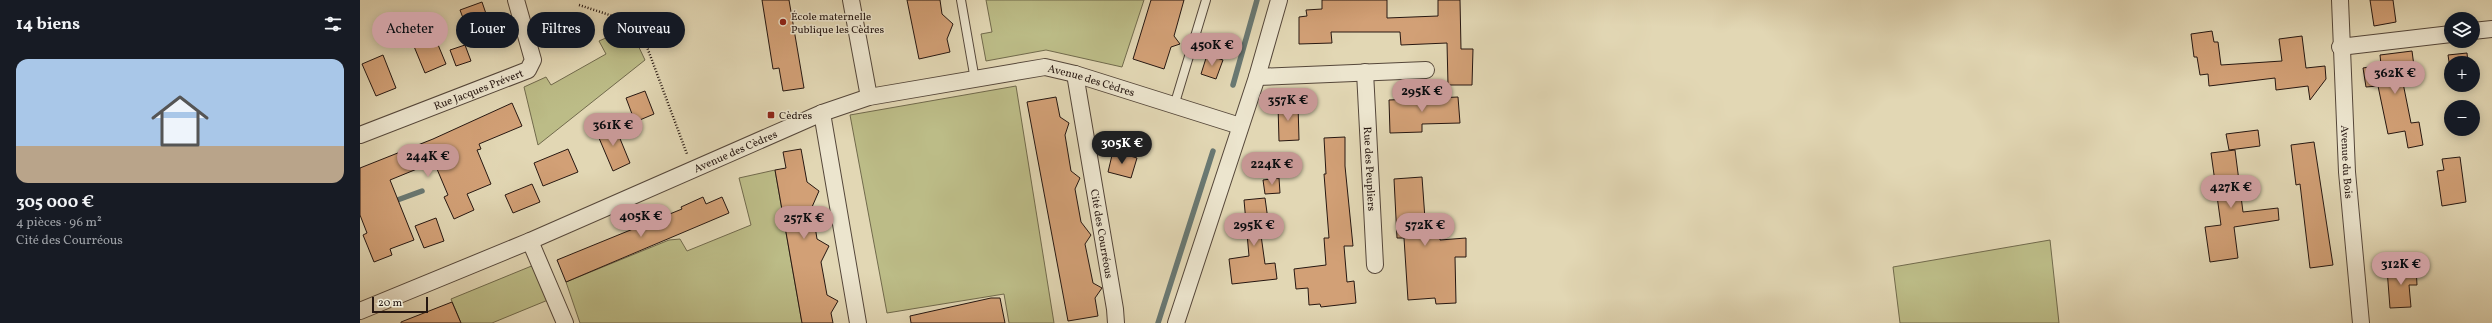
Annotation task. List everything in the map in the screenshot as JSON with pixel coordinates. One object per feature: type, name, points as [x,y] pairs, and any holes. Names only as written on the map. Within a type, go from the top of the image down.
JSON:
[{"type":"street","name":"Rue Jacques Prévert","points":[[360,135],[528,70],[534,60],[516,0]]},
{"type":"street","points":[[851,0],[869,97]]},
{"type":"street","points":[[1176,323],[1257,77],[1279,0]]},
{"type":"street","name":"Avenue du Bois","points":[[2340,0],[2340,47],[2347,172],[2361,323]]},
{"type":"street","points":[[2480,30],[2492,29]]},
{"type":"street","points":[[2340,47],[2444,35]]},
{"type":"street","name":"Avenue des Cèdres","points":[[360,311],[530,241],[822,113],[869,97],[1045,67],[1075,74],[1240,126]]},
{"type":"street","points":[[1257,77],[1426,70]]},
{"type":"street","name":"Rue des Peupliers","points":[[1365,72],[1376,265]]},
{"type":"street","name":"Cité des Courréous","points":[[1075,74],[1115,309],[1116,323]]},
{"type":"street","points":[[822,113],[858,323]]},
{"type":"street","points":[[530,241],[565,323]]},
{"type":"lane","points":[[961,0],[975,80]]},
{"type":"lane","points":[[1174,106],[1206,0]]},
{"type":"path","points":[[580,5],[634,23],[647,47],[693,169]]},
{"type":"green space","points":[[986,0],[1144,0],[1122,67],[1046,50],[986,61],[981,34],[992,32]]},
{"type":"green space","points":[[603,39],[603,48],[639,48],[645,60],[538,145],[524,87],[546,77],[551,85],[606,54],[599,41]]},
{"type":"green space","points":[[1016,86],[1054,323],[1009,323],[1004,294],[887,313],[850,115]]},
{"type":"green space","points":[[775,170],[802,323],[580,323],[566,282],[669,240],[680,239],[687,251],[751,225],[739,178]]},
{"type":"green space","points":[[2050,240],[2059,323],[1900,323],[1893,267]]},
{"type":"green space","points":[[534,265],[548,300],[492,323],[461,323],[451,299]]},
{"type":"building","points":[[762,0],[789,0],[804,88],[783,91],[779,68],[773,69]]},
{"type":"building","points":[[907,0],[940,0],[942,14],[953,24],[947,39],[950,52],[919,59]]},
{"type":"building","points":[[1151,0],[1184,0],[1174,36],[1180,44],[1171,47],[1164,69],[1133,59]]},
{"type":"building","points":[[1322,0],[1387,0],[1387,18],[1438,16],[1438,0],[1460,0],[1461,49],[1473,49],[1472,85],[1448,85],[1447,43],[1401,45],[1400,32],[1331,32],[1332,43],[1299,44],[1299,17],[1307,16],[1306,10],[1322,9]]},
{"type":"building","points":[[2370,0],[2393,0],[2396,22],[2374,26]]},
{"type":"building","points":[[482,2],[485,12],[461,12],[460,10]]},
{"type":"building","points":[[2212,31],[2214,42],[2218,42],[2221,65],[2282,61],[2279,39],[2302,36],[2306,68],[2325,66],[2326,79],[2310,100],[2308,86],[2276,90],[2275,78],[2209,86],[2208,74],[2200,75],[2197,57],[2194,57],[2191,34]]},
{"type":"building","points":[[415,48],[439,48],[446,64],[425,73]]},
{"type":"building","points":[[456,48],[466,48],[471,61],[456,66],[450,50]]},
{"type":"building","points":[[2412,51],[2414,66],[2400,68],[2411,123],[2419,122],[2423,145],[2408,148],[2405,131],[2388,134],[2378,86],[2366,87],[2363,68],[2381,65],[2380,55]]},
{"type":"building","points":[[2467,53],[2467,56],[2448,56]]},
{"type":"building","points":[[383,55],[396,88],[376,96],[362,64]]},
{"type":"building","points":[[1207,55],[1223,60],[1216,79],[1201,74]]},
{"type":"building","points":[[645,91],[654,114],[635,122],[626,98]]},
{"type":"building","points":[[1056,97],[1060,117],[1069,123],[1065,135],[1071,171],[1080,178],[1075,189],[1081,222],[1091,235],[1085,244],[1093,283],[1102,288],[1095,298],[1098,316],[1068,321],[1027,102]]},
{"type":"building","points":[[1458,97],[1460,123],[1422,124],[1422,132],[1390,133],[1389,100]]},
{"type":"building","points":[[512,103],[522,126],[479,144],[481,149],[477,150],[491,184],[467,194],[474,210],[454,219],[444,197],[448,195],[434,162],[390,180],[414,240],[390,249],[392,255],[374,262],[363,235],[367,233],[360,215],[360,168],[433,139]]},
{"type":"building","points":[[1298,104],[1299,140],[1279,141],[1278,105]]},
{"type":"building","points":[[614,124],[630,163],[613,171],[596,131]]},
{"type":"building","points":[[2258,130],[2260,146],[2229,150],[2226,134]]},
{"type":"building","points":[[1345,137],[1345,166],[1353,246],[1344,246],[1347,282],[1354,281],[1356,303],[1321,307],[1320,304],[1309,305],[1308,288],[1296,289],[1294,269],[1326,265],[1324,238],[1329,238],[1324,174],[1326,174],[1324,138]]},
{"type":"building","points":[[2314,142],[2333,265],[2310,268],[2300,184],[2296,185],[2291,145]]},
{"type":"building","points":[[568,149],[578,172],[543,186],[534,163]]},
{"type":"building","points":[[801,149],[807,182],[819,191],[812,207],[817,239],[829,246],[821,262],[827,295],[838,301],[831,313],[833,323],[802,323],[775,170],[786,168],[783,152]]},
{"type":"building","points":[[2235,150],[2243,212],[2278,208],[2279,220],[2234,227],[2238,258],[2210,262],[2205,227],[2221,225],[2211,153]]},
{"type":"building","points":[[1113,151],[1137,158],[1131,178],[1108,172]]},
{"type":"building","points":[[2460,157],[2466,202],[2442,206],[2437,171],[2444,170],[2442,159]]},
{"type":"building","points":[[1422,177],[1425,219],[1439,219],[1440,240],[1466,238],[1466,257],[1455,257],[1456,303],[1436,304],[1435,298],[1408,300],[1404,238],[1397,238],[1394,179]]},
{"type":"building","points":[[1279,178],[1280,193],[1265,194],[1263,180]]},
{"type":"building","points":[[532,184],[540,202],[513,213],[505,195]]},
{"type":"building","points":[[703,197],[706,204],[722,197],[729,213],[566,282],[557,260],[682,209],[681,207]]},
{"type":"building","points":[[1265,198],[1269,227],[1260,228],[1265,264],[1275,263],[1277,279],[1232,284],[1229,259],[1249,256],[1244,200]]},
{"type":"building","points":[[436,218],[444,241],[424,248],[415,226]]},
{"type":"building","points":[[2416,267],[2417,285],[2409,285],[2411,307],[2390,308],[2387,269]]},
{"type":"building","points":[[991,298],[1000,298],[1005,323],[911,323],[910,316]]},
{"type":"building","points":[[452,302],[461,323],[401,323],[401,322]]},
{"type":"waterway","points":[[1233,85],[1257,0]]},
{"type":"waterway","points":[[1158,323],[1213,151]]},
{"type":"waterway","points":[[392,202],[422,191]]},
{"type":"place","name":"École maternelle Publique les Cèdres","points":[[783,22]]},
{"type":"place","name":"Cèdres","points":[[771,115]]}]
